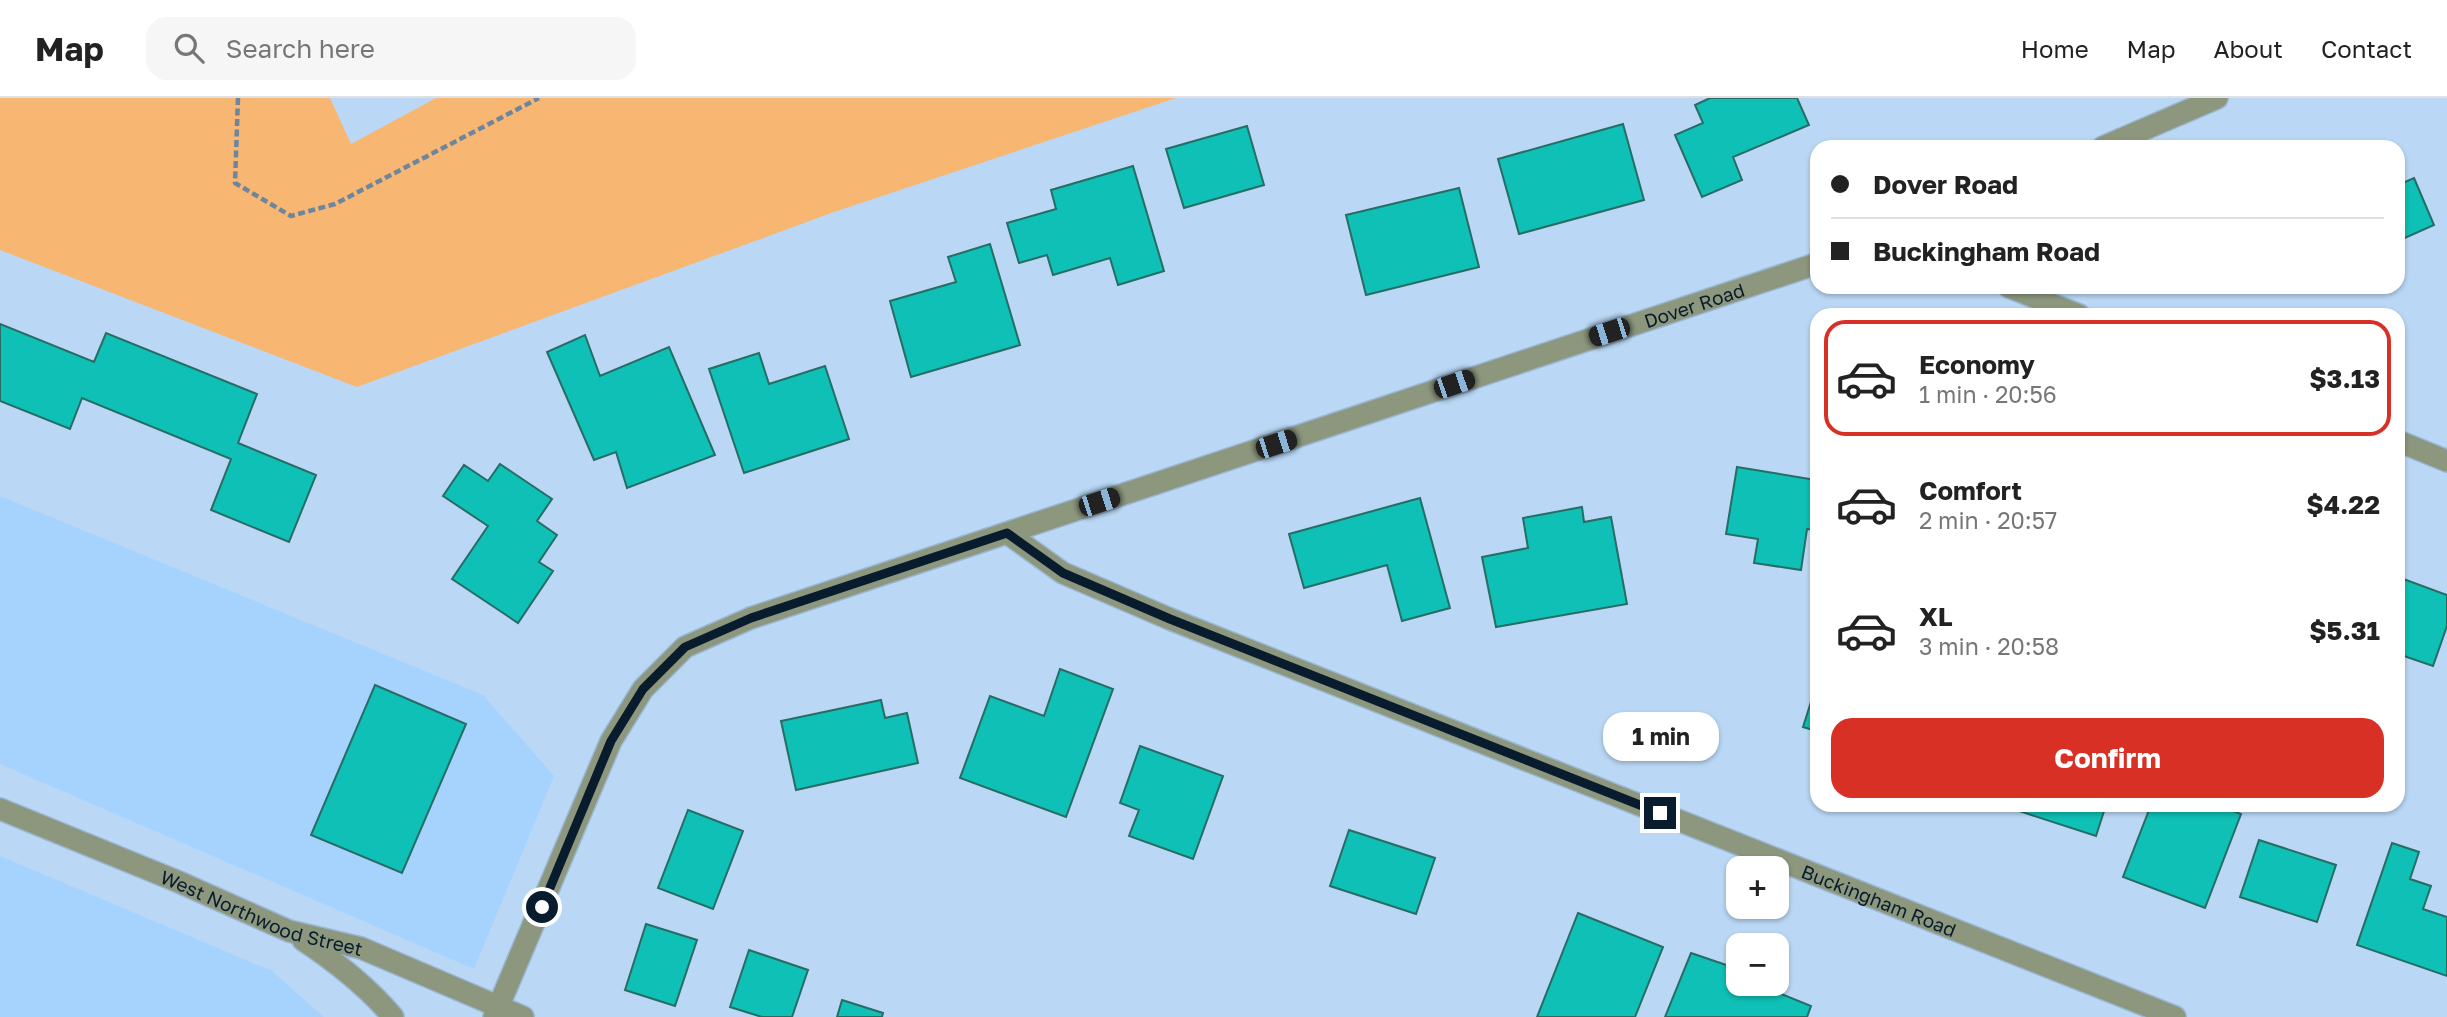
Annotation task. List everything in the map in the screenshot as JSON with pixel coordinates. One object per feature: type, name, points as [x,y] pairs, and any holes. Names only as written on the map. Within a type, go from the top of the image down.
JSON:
[{"type":"street","points":[[2120,140],[2217,98]]},
{"type":"street","name":"Dover Road","points":[[497,1012],[611,741],[643,689],[685,647],[751,618],[1810,266]]},
{"type":"street","points":[[2026,294],[2061,308]]},
{"type":"street","points":[[2405,444],[2447,461]]},
{"type":"street","name":"Buckingham Road","points":[[1007,533],[1063,573],[1170,619],[2175,1017]]},
{"type":"street","name":"West Northwood Street","points":[[0,809],[179,882],[289,931],[361,948],[497,1012],[523,1017]]},
{"type":"street","points":[[289,931],[334,960],[393,1017]]},
{"type":"path","points":[[238,98],[235,183],[291,216],[335,204],[539,98]]},
{"type":"shaded area","points":[[0,98],[330,98],[351,144],[436,98],[1176,98],[834,212],[357,387],[0,250]]},
{"type":"shaded area","points":[[0,496],[483,695],[554,776],[474,969],[0,764]]},
{"type":"shaded area","points":[[0,856],[272,971],[324,1017],[0,1017]]},
{"type":"building","points":[[1710,98],[1797,98],[1809,125],[1733,157],[1742,180],[1702,197],[1675,135],[1703,123],[1695,105]]},
{"type":"building","points":[[1623,124],[1644,200],[1519,234],[1498,159]]},
{"type":"building","points":[[1247,126],[1264,185],[1184,208],[1166,149]]},
{"type":"building","points":[[1133,166],[1164,271],[1118,285],[1110,258],[1053,275],[1047,255],[1019,263],[1007,223],[1056,209],[1051,190]]},
{"type":"building","points":[[2414,178],[2434,225],[2405,238],[2405,182]]},
{"type":"building","points":[[1459,188],[1479,267],[1366,295],[1346,215]]},
{"type":"building","points":[[990,244],[1020,345],[911,377],[890,301],[956,282],[948,257]]},
{"type":"building","points":[[0,324],[94,362],[106,333],[257,394],[238,443],[316,475],[289,542],[211,510],[231,459],[82,398],[70,429],[0,401]]},
{"type":"building","points":[[585,335],[600,376],[669,347],[715,455],[627,488],[616,452],[594,460],[547,352]]},
{"type":"building","points":[[759,353],[769,384],[825,366],[849,439],[744,473],[709,369]]},
{"type":"building","points":[[500,464],[552,499],[537,521],[557,535],[539,562],[553,571],[518,623],[452,579],[488,526],[443,496],[464,465],[488,481]]},
{"type":"building","points":[[1737,467],[1810,479],[1810,529],[1807,529],[1801,570],[1754,563],[1758,539],[1726,534]]},
{"type":"building","points":[[1420,498],[1450,608],[1402,621],[1387,565],[1304,588],[1289,534]]},
{"type":"building","points":[[1582,507],[1584,522],[1611,517],[1627,604],[1496,627],[1482,557],[1528,548],[1523,518]]},
{"type":"building","points":[[2405,580],[2447,595],[2447,626],[2433,666],[2405,656]]},
{"type":"building","points":[[1060,669],[1113,689],[1066,817],[960,778],[990,696],[1044,716]]},
{"type":"building","points":[[375,685],[466,724],[402,873],[311,835]]},
{"type":"building","points":[[881,700],[885,718],[907,713],[918,763],[796,790],[781,721]]},
{"type":"building","points":[[1810,705],[1810,729],[1803,727]]},
{"type":"building","points":[[1140,746],[1223,776],[1193,859],[1129,836],[1139,810],[1120,803]]},
{"type":"building","points":[[688,810],[743,831],[713,909],[658,888]]},
{"type":"building","points":[[2022,812],[2104,812],[2096,836]]},
{"type":"building","points":[[2148,812],[2241,814],[2205,908],[2123,877]]},
{"type":"building","points":[[1349,830],[1435,858],[1416,914],[1330,886]]},
{"type":"building","points":[[2259,840],[2336,865],[2317,922],[2240,897]]},
{"type":"building","points":[[2392,843],[2419,852],[2410,879],[2431,886],[2423,909],[2447,917],[2447,976],[2357,945]]},
{"type":"building","points":[[1578,913],[1663,947],[1635,1017],[1537,1017]]},
{"type":"building","points":[[646,924],[697,940],[675,1006],[625,990]]},
{"type":"building","points":[[749,950],[808,970],[792,1017],[762,1017],[730,1007]]},
{"type":"building","points":[[1691,953],[1726,965],[1726,996],[1786,996],[1811,1006],[1807,1017],[1665,1017]]},
{"type":"building","points":[[842,1000],[883,1013],[882,1017],[837,1017]]},
{"type":"route","points":[[542,907],[611,741],[643,689],[685,647],[751,618],[1007,533],[1063,573],[1170,619],[1660,813]]}]
